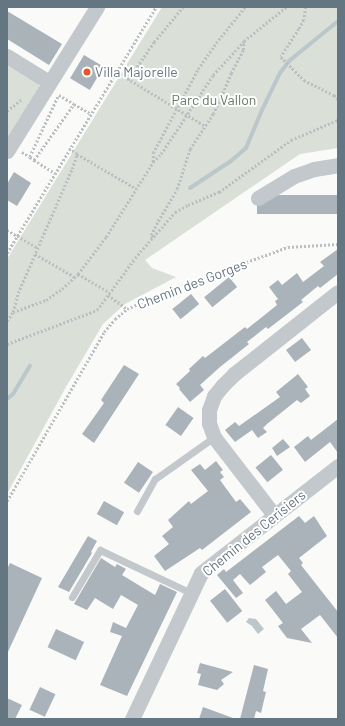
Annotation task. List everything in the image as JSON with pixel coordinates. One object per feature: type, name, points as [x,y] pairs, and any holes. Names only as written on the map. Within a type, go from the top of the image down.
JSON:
[{"type":"street","points":[[7,151],[51,86],[97,7]]},
{"type":"street","points":[[7,56],[51,86]]},
{"type":"street","points":[[258,198],[294,176],[314,169],[338,165]]},
{"type":"street","points":[[274,516],[214,438],[209,423],[209,410],[214,396],[223,385],[338,292]]},
{"type":"street","name":"Chemin des Cerisiers","points":[[132,719],[200,573],[338,466]]},
{"type":"lane","points":[[137,511],[155,479],[214,438]]},
{"type":"lane","points":[[72,597],[100,550],[191,593]]},
{"type":"path","points":[[7,253],[156,7]]},
{"type":"path","points":[[128,80],[154,42],[184,7]]},
{"type":"path","points":[[153,162],[153,153],[176,108],[208,54],[245,7]]},
{"type":"path","points":[[13,312],[46,300],[62,289],[78,274],[106,237],[153,162],[161,154],[213,76],[244,41],[286,7]]},
{"type":"path","points":[[306,7],[304,20],[281,57],[312,85],[322,88],[338,99]]},
{"type":"path","points":[[152,238],[151,235],[158,221],[177,189],[181,172],[190,149],[222,97],[231,73],[243,50],[244,41]]},
{"type":"path","points":[[117,72],[205,126]]},
{"type":"path","points":[[51,86],[59,95],[91,114]]},
{"type":"path","points":[[55,173],[30,157],[59,95]]},
{"type":"path","points":[[7,111],[26,96]]},
{"type":"path","points":[[34,160],[74,104]]},
{"type":"path","points":[[7,344],[97,310],[108,293],[152,238],[176,212],[188,205],[223,190],[291,140],[338,120]]},
{"type":"path","points":[[69,149],[137,189]]},
{"type":"path","points":[[7,322],[13,312],[18,293],[72,170],[77,154]]},
{"type":"path","points":[[7,230],[38,248]]},
{"type":"path","name":"Chemin des Gorges","points":[[7,500],[104,332],[127,309],[160,294],[288,247],[338,244]]},
{"type":"path","points":[[35,254],[75,277]]},
{"type":"path","points":[[78,274],[108,293],[127,309]]},
{"type":"green space","name":"Parc du Vallon","points":[[162,7],[338,7],[338,148],[300,154],[145,260],[152,268],[176,277],[125,304],[103,324],[66,387],[7,494],[7,259]]},
{"type":"green space","points":[[7,62],[39,84],[39,88],[7,143]]},
{"type":"shaded area","points":[[249,618],[256,619],[264,629],[258,634],[252,626],[246,622]]},
{"type":"building","points":[[7,11],[62,44],[49,65],[7,39]]},
{"type":"building","name":"Villa Majorelle","points":[[84,55],[104,67],[90,90],[70,78]]},
{"type":"building","points":[[14,172],[31,183],[17,206],[7,200],[7,184]]},
{"type":"building","points":[[257,195],[338,195],[338,214],[257,214]]},
{"type":"building","points":[[338,249],[338,274],[320,288],[318,286],[301,300],[303,302],[268,329],[266,327],[247,342],[249,344],[200,385],[204,390],[190,402],[176,384],[190,371],[189,369],[203,356],[205,358],[245,327],[247,329],[277,305],[275,301],[278,299],[269,287],[278,280],[282,285],[297,273],[303,282],[324,266],[320,262]]},
{"type":"building","points":[[229,277],[237,287],[212,307],[204,297]]},
{"type":"building","points":[[191,294],[199,304],[181,319],[172,309]]},
{"type":"building","points":[[302,338],[311,350],[295,362],[286,350]]},
{"type":"building","points":[[124,365],[139,374],[94,443],[82,434],[104,403],[101,400]]},
{"type":"building","points":[[298,374],[308,387],[305,389],[310,396],[301,403],[297,400],[267,424],[263,428],[267,432],[258,438],[252,430],[235,442],[225,430],[235,422],[239,426],[280,397],[276,392]]},
{"type":"building","points":[[178,407],[194,418],[181,436],[165,425]]},
{"type":"building","points":[[338,419],[338,453],[330,442],[305,462],[294,447],[308,436],[311,440]]},
{"type":"building","points":[[283,439],[290,447],[277,456],[272,448]]},
{"type":"building","points":[[271,455],[283,470],[267,482],[255,468]]},
{"type":"building","points":[[216,461],[223,470],[220,472],[224,477],[220,480],[236,502],[240,499],[251,512],[202,550],[200,548],[165,571],[154,556],[169,544],[162,536],[173,527],[168,520],[189,501],[191,504],[208,491],[191,470],[200,464],[205,470]]},
{"type":"building","points":[[138,462],[153,472],[139,493],[124,483]]},
{"type":"building","points":[[104,501],[124,512],[117,525],[97,514]]},
{"type":"building","points":[[299,516],[305,523],[314,516],[327,536],[299,558],[303,563],[301,565],[338,612],[338,638],[320,615],[301,629],[312,643],[287,638],[278,626],[283,623],[265,600],[276,591],[286,604],[302,592],[288,574],[291,571],[278,555],[262,567],[266,572],[250,585],[240,574],[233,580],[243,593],[236,598],[217,575],[224,569],[226,572]]},
{"type":"building","points":[[88,536],[97,541],[91,552],[92,553],[69,592],[58,587]]},
{"type":"building","points":[[101,558],[115,567],[117,564],[126,569],[122,575],[155,595],[160,584],[177,592],[127,696],[100,685],[122,636],[110,632],[113,622],[126,628],[138,605],[121,595],[113,609],[95,598],[87,610],[74,604]]},
{"type":"building","points":[[10,563],[42,578],[7,654],[7,569]]},
{"type":"building","points":[[225,589],[242,611],[227,623],[210,601]]},
{"type":"building","points":[[56,629],[84,642],[76,660],[48,647]]},
{"type":"building","points":[[200,663],[233,672],[221,680],[224,684],[217,690],[198,685],[201,674],[197,673]]},
{"type":"building","points":[[254,665],[268,669],[263,691],[266,692],[261,713],[256,711],[254,719],[240,719]]},
{"type":"building","points":[[40,687],[55,694],[45,717],[29,710]]},
{"type":"building","points":[[7,698],[22,705],[15,719],[7,719]]},
{"type":"building","points":[[203,707],[233,718],[233,719],[199,719]]},
{"type":"waterway","points":[[190,188],[231,161],[246,148],[280,73],[289,61],[338,21]]},
{"type":"waterway","points":[[7,399],[13,394],[30,366]]},
{"type":"place","name":"Villa Majorelle","points":[[87,72]]}]
